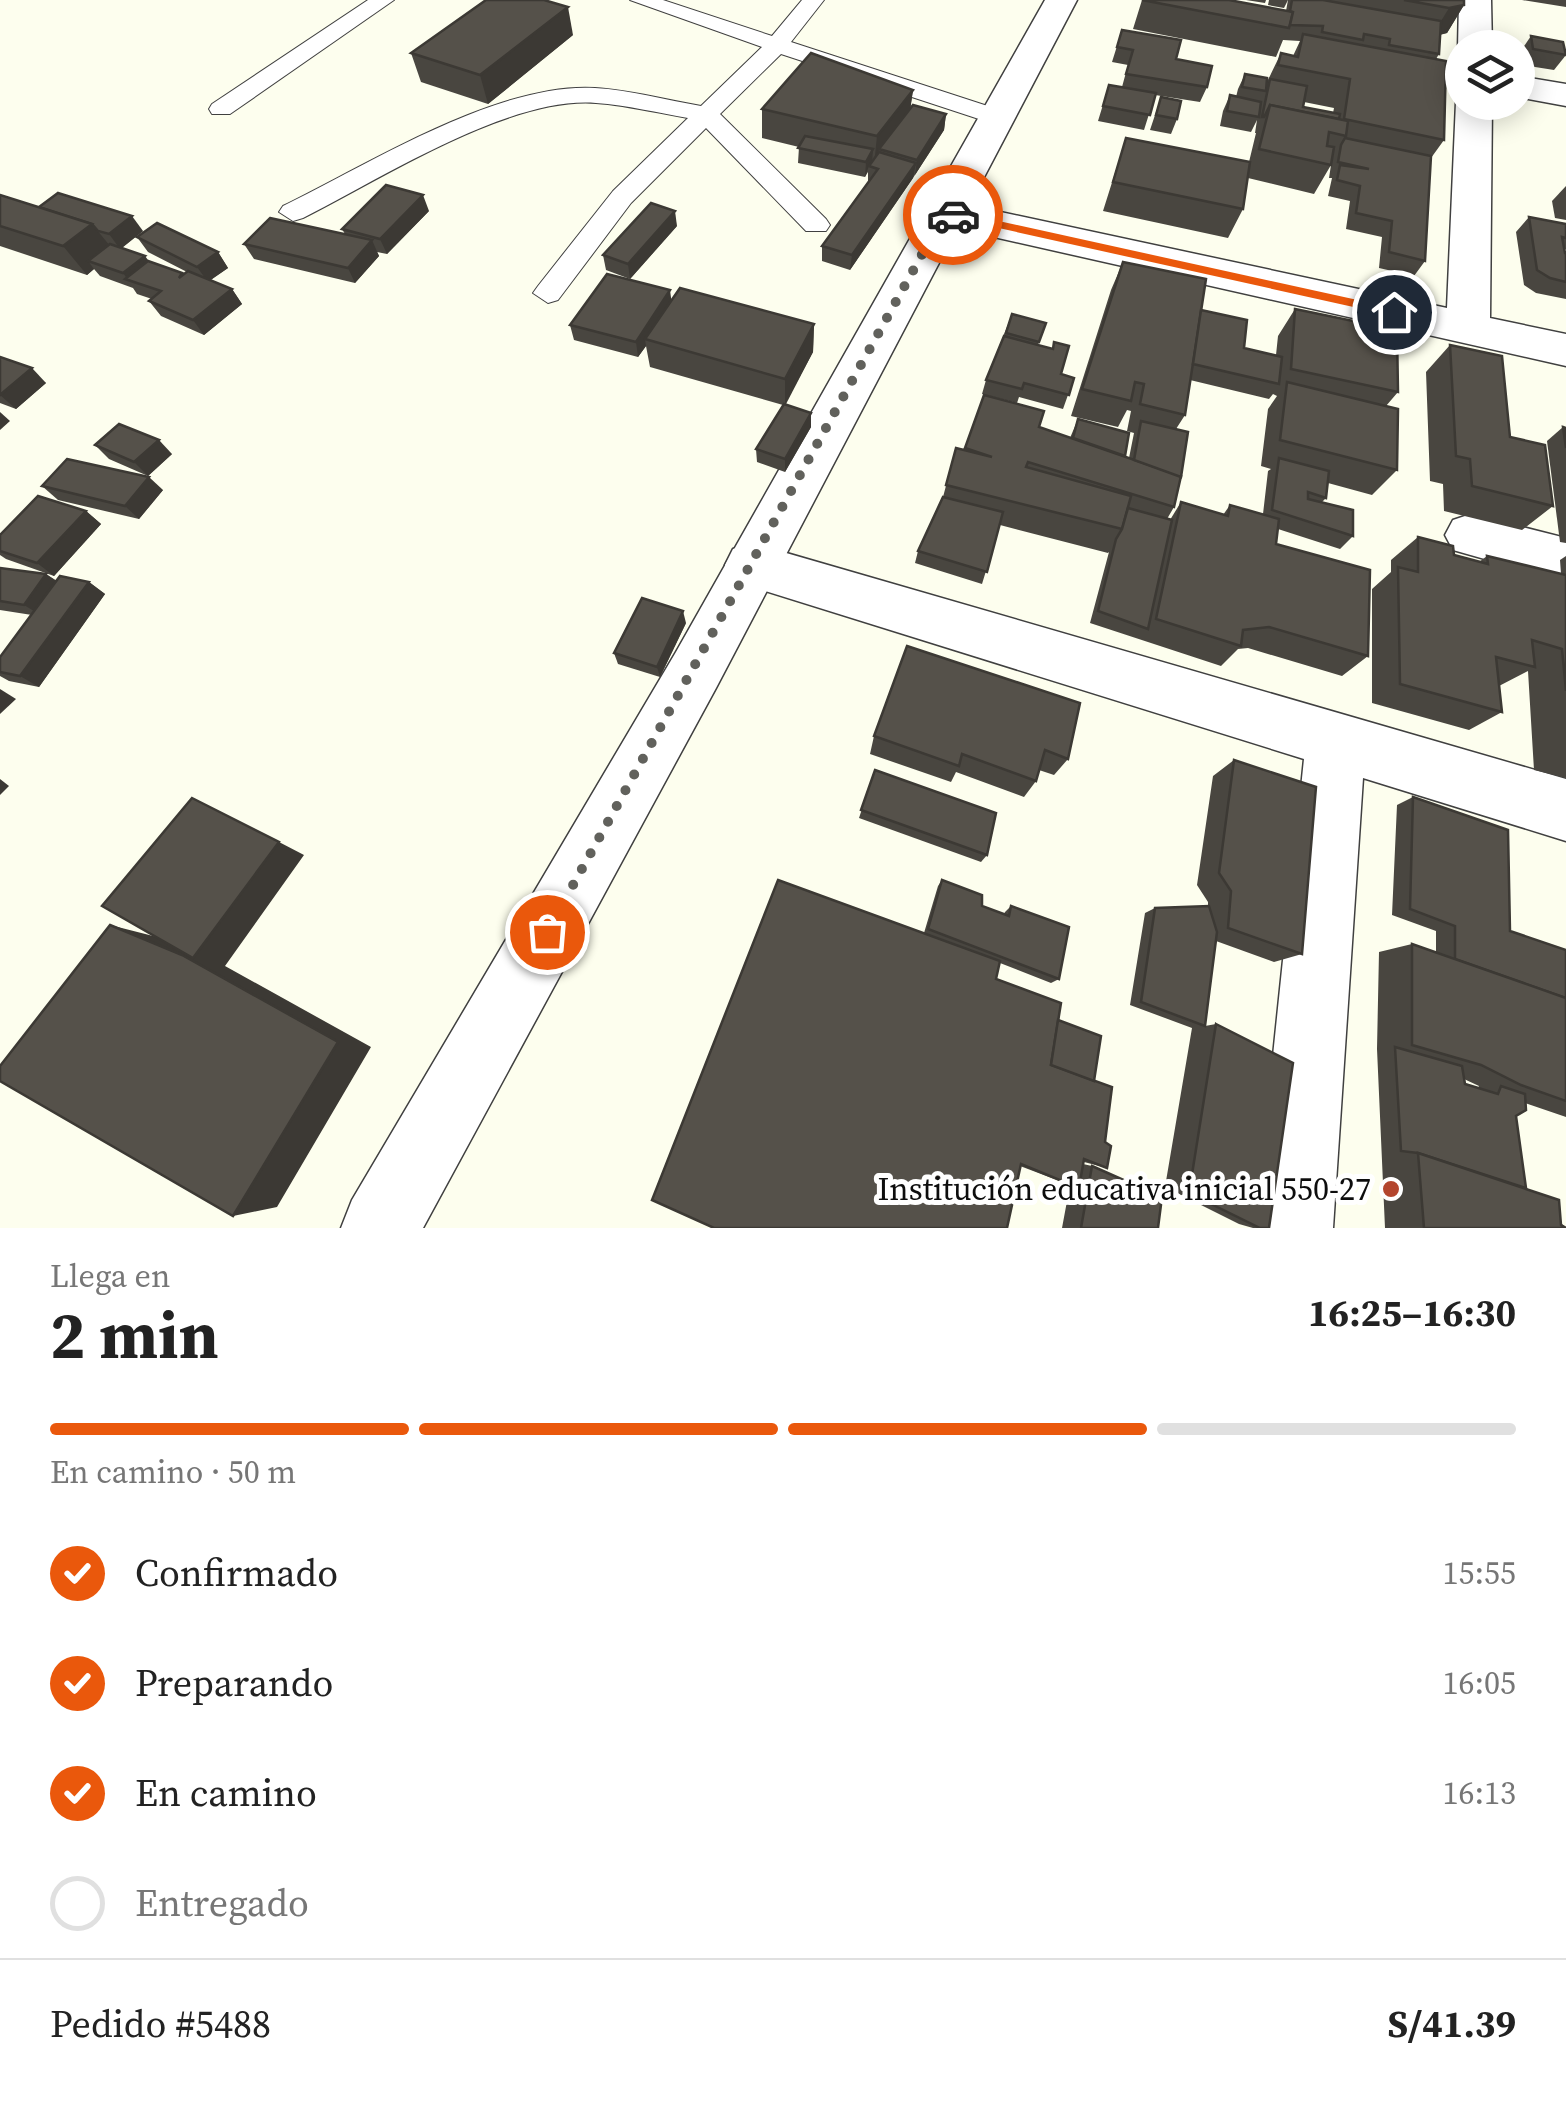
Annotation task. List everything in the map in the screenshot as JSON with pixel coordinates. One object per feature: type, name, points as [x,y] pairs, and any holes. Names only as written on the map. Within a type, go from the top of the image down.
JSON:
[{"type":"street","points":[[1475,0],[1475,30]]},
{"type":"street","points":[[380,1228],[752,565],[997,118],[1055,1]]},
{"type":"street","points":[[1535,90],[1566,95]]},
{"type":"street","points":[[1468,328],[1474,120]]},
{"type":"street","points":[[945,213],[1566,350]]},
{"type":"street","points":[[1472,535],[1566,560]]},
{"type":"street","points":[[752,565],[1566,810]]},
{"type":"street","points":[[1294,1228],[1336,741]]},
{"type":"lane","points":[[221,109],[383,0]]},
{"type":"lane","points":[[640,0],[997,118]]},
{"type":"lane","points":[[548,293],[622,198],[777,45],[813,0]]},
{"type":"lane","points":[[294,212],[492,114],[541,100],[594,95],[706,114],[816,225]]},
{"type":"building","points":[[486,0],[544,0],[568,7],[480,75],[411,53]]},
{"type":"building","points":[[1142,0],[1229,0],[1293,12],[1289,28]]},
{"type":"building","points":[[1292,0],[1323,0],[1441,21],[1439,54],[1389,45],[1390,39],[1364,34],[1363,40],[1322,32],[1323,26],[1290,25]]},
{"type":"building","points":[[1404,0],[1464,0],[1464,5],[1449,8]]},
{"type":"building","points":[[1122,30],[1181,40],[1176,59],[1212,66],[1207,87],[1126,74],[1133,50],[1117,47]]},
{"type":"building","points":[[1303,34],[1445,61],[1444,140],[1344,119],[1350,79],[1278,65],[1281,53],[1298,57]]},
{"type":"building","points":[[1535,37],[1563,42],[1566,55],[1535,49]]},
{"type":"building","points":[[811,53],[913,90],[877,136],[762,109]]},
{"type":"building","points":[[1245,74],[1267,78],[1266,91],[1242,87]]},
{"type":"building","points":[[1270,79],[1307,86],[1303,107],[1340,114],[1339,119],[1270,105],[1262,117]]},
{"type":"building","points":[[1109,85],[1156,93],[1150,115],[1103,106]]},
{"type":"building","points":[[1230,95],[1261,102],[1259,117],[1227,111]]},
{"type":"building","points":[[1161,97],[1181,101],[1177,119],[1156,115]]},
{"type":"building","points":[[913,105],[946,114],[917,160],[879,149]]},
{"type":"building","points":[[1270,105],[1348,121],[1346,136],[1329,132],[1327,146],[1334,147],[1331,165],[1259,149]]},
{"type":"building","points":[[805,136],[873,149],[866,162],[798,148]]},
{"type":"building","points":[[1126,138],[1250,162],[1243,209],[1113,182]]},
{"type":"building","points":[[1345,138],[1431,156],[1425,261],[1389,252],[1392,221],[1356,213],[1360,186],[1337,180],[1340,165],[1369,169],[1338,162]]},
{"type":"building","points":[[879,152],[916,163],[852,255],[822,246],[878,169],[869,166]]},
{"type":"building","points":[[386,185],[423,195],[380,239],[342,229]]},
{"type":"building","points":[[58,193],[132,216],[109,234],[98,231],[92,224],[39,207]]},
{"type":"building","points":[[0,195],[92,224],[63,246],[0,226]]},
{"type":"building","points":[[651,203],[675,211],[628,264],[603,255]]},
{"type":"building","points":[[1529,217],[1566,224],[1566,238],[1562,237],[1566,282],[1537,270]]},
{"type":"building","points":[[270,218],[372,240],[348,268],[244,244]]},
{"type":"building","points":[[157,223],[218,252],[197,267],[137,237]]},
{"type":"building","points":[[110,244],[145,256],[123,273],[88,261]]},
{"type":"building","points":[[148,261],[182,273],[179,278],[188,271],[232,289],[193,320],[149,301],[161,291],[125,279]]},
{"type":"building","points":[[1123,262],[1206,279],[1185,415],[1140,404],[1144,384],[1135,382],[1131,401],[1082,389]]},
{"type":"building","points":[[607,274],[670,290],[636,342],[570,325]]},
{"type":"building","points":[[680,288],[814,324],[785,379],[645,339]]},
{"type":"building","points":[[1295,309],[1397,330],[1398,392],[1291,369]]},
{"type":"building","points":[[1201,310],[1247,320],[1244,348],[1282,357],[1279,384],[1193,364]]},
{"type":"building","points":[[1012,314],[1046,323],[1039,342],[1006,333]]},
{"type":"building","points":[[1004,336],[1053,349],[1054,342],[1069,346],[1061,374],[1074,378],[1069,395],[1024,383],[1022,389],[986,380]]},
{"type":"building","points":[[1450,345],[1502,356],[1510,437],[1545,445],[1553,506],[1472,486],[1470,459],[1456,456]]},
{"type":"building","points":[[0,357],[32,368],[0,395]]},
{"type":"building","points":[[1287,382],[1398,409],[1397,470],[1280,440]]},
{"type":"building","points":[[984,395],[1044,411],[1039,427],[1181,476],[1174,507],[1028,462],[1026,467],[1131,496],[1122,529],[946,485],[956,448],[992,457],[965,448]]},
{"type":"building","points":[[784,404],[811,413],[785,459],[756,449]]},
{"type":"building","points":[[1078,419],[1129,433],[1125,456],[1073,438]]},
{"type":"building","points":[[1141,421],[1188,432],[1181,477],[1134,460]]},
{"type":"building","points":[[119,424],[159,440],[134,462],[95,445]]},
{"type":"building","points":[[1279,458],[1329,471],[1326,498],[1308,492],[1308,499],[1353,510],[1353,536],[1272,510]]},
{"type":"building","points":[[67,459],[149,477],[125,506],[42,486]]},
{"type":"building","points":[[38,496],[86,511],[37,563],[0,551],[0,535]]},
{"type":"building","points":[[943,497],[1003,512],[987,572],[918,551]]},
{"type":"building","points":[[1181,502],[1228,516],[1230,505],[1279,519],[1276,544],[1370,570],[1368,656],[1269,627],[1243,630],[1241,646],[1156,619]]},
{"type":"building","points":[[1128,508],[1172,520],[1148,629],[1098,611]]},
{"type":"building","points":[[1418,537],[1453,546],[1454,555],[1488,564],[1487,556],[1566,575],[1566,691],[1562,649],[1532,640],[1535,667],[1496,657],[1502,712],[1400,684],[1398,567],[1418,572]]},
{"type":"building","points":[[0,568],[46,574],[24,605],[0,601]]},
{"type":"building","points":[[60,576],[89,582],[20,676],[0,672],[0,657]]},
{"type":"building","points":[[642,598],[683,611],[657,667],[614,653]]},
{"type":"building","points":[[907,646],[1080,703],[1068,759],[1045,750],[1036,781],[962,754],[959,766],[874,736]]},
{"type":"building","points":[[1234,760],[1316,787],[1302,954],[1228,928],[1231,891],[1219,873]]},
{"type":"building","points":[[875,770],[996,813],[987,855],[861,810]]},
{"type":"building","points":[[1413,797],[1508,830],[1510,931],[1566,950],[1566,998],[1455,959],[1455,926],[1410,909]]},
{"type":"building","points":[[192,798],[279,842],[193,958],[102,906]]},
{"type":"building","points":[[778,880],[1000,961],[996,979],[1061,1003],[1051,1065],[1112,1087],[1105,1142],[1111,1146],[1107,1168],[1084,1159],[1079,1188],[1021,1164],[1007,1228],[714,1228],[652,1200]]},
{"type":"building","points":[[942,880],[982,895],[982,906],[1009,916],[1011,906],[1069,927],[1059,979],[928,929]]},
{"type":"building","points":[[1209,906],[1217,932],[1205,1026],[1141,1002],[1155,908]]},
{"type":"building","points":[[110,925],[182,955],[338,1042],[233,1216],[0,1081],[0,1066]]},
{"type":"building","points":[[1412,944],[1566,998],[1566,1101],[1481,1065],[1412,1045]]},
{"type":"building","points":[[1058,1020],[1101,1036],[1094,1081],[1051,1065]]},
{"type":"building","points":[[1216,1024],[1293,1063],[1269,1228],[1260,1228],[1189,1193]]},
{"type":"building","points":[[1395,1047],[1462,1066],[1465,1084],[1498,1094],[1501,1086],[1525,1094],[1526,1110],[1516,1116],[1526,1188],[1401,1151]]},
{"type":"building","points":[[1418,1153],[1559,1200],[1561,1225],[1566,1228],[1424,1228]]},
{"type":"building","points":[[1092,1166],[1162,1197],[1158,1228],[1081,1228]]},
{"type":"way so far","points":[[547,932],[696,670],[945,213],[953,215]]},
{"type":"place","name":"Institución educativa inicial 550-27","points":[[1391,1189]]},
{"type":"route","points":[[953,215],[1394,312]]}]
